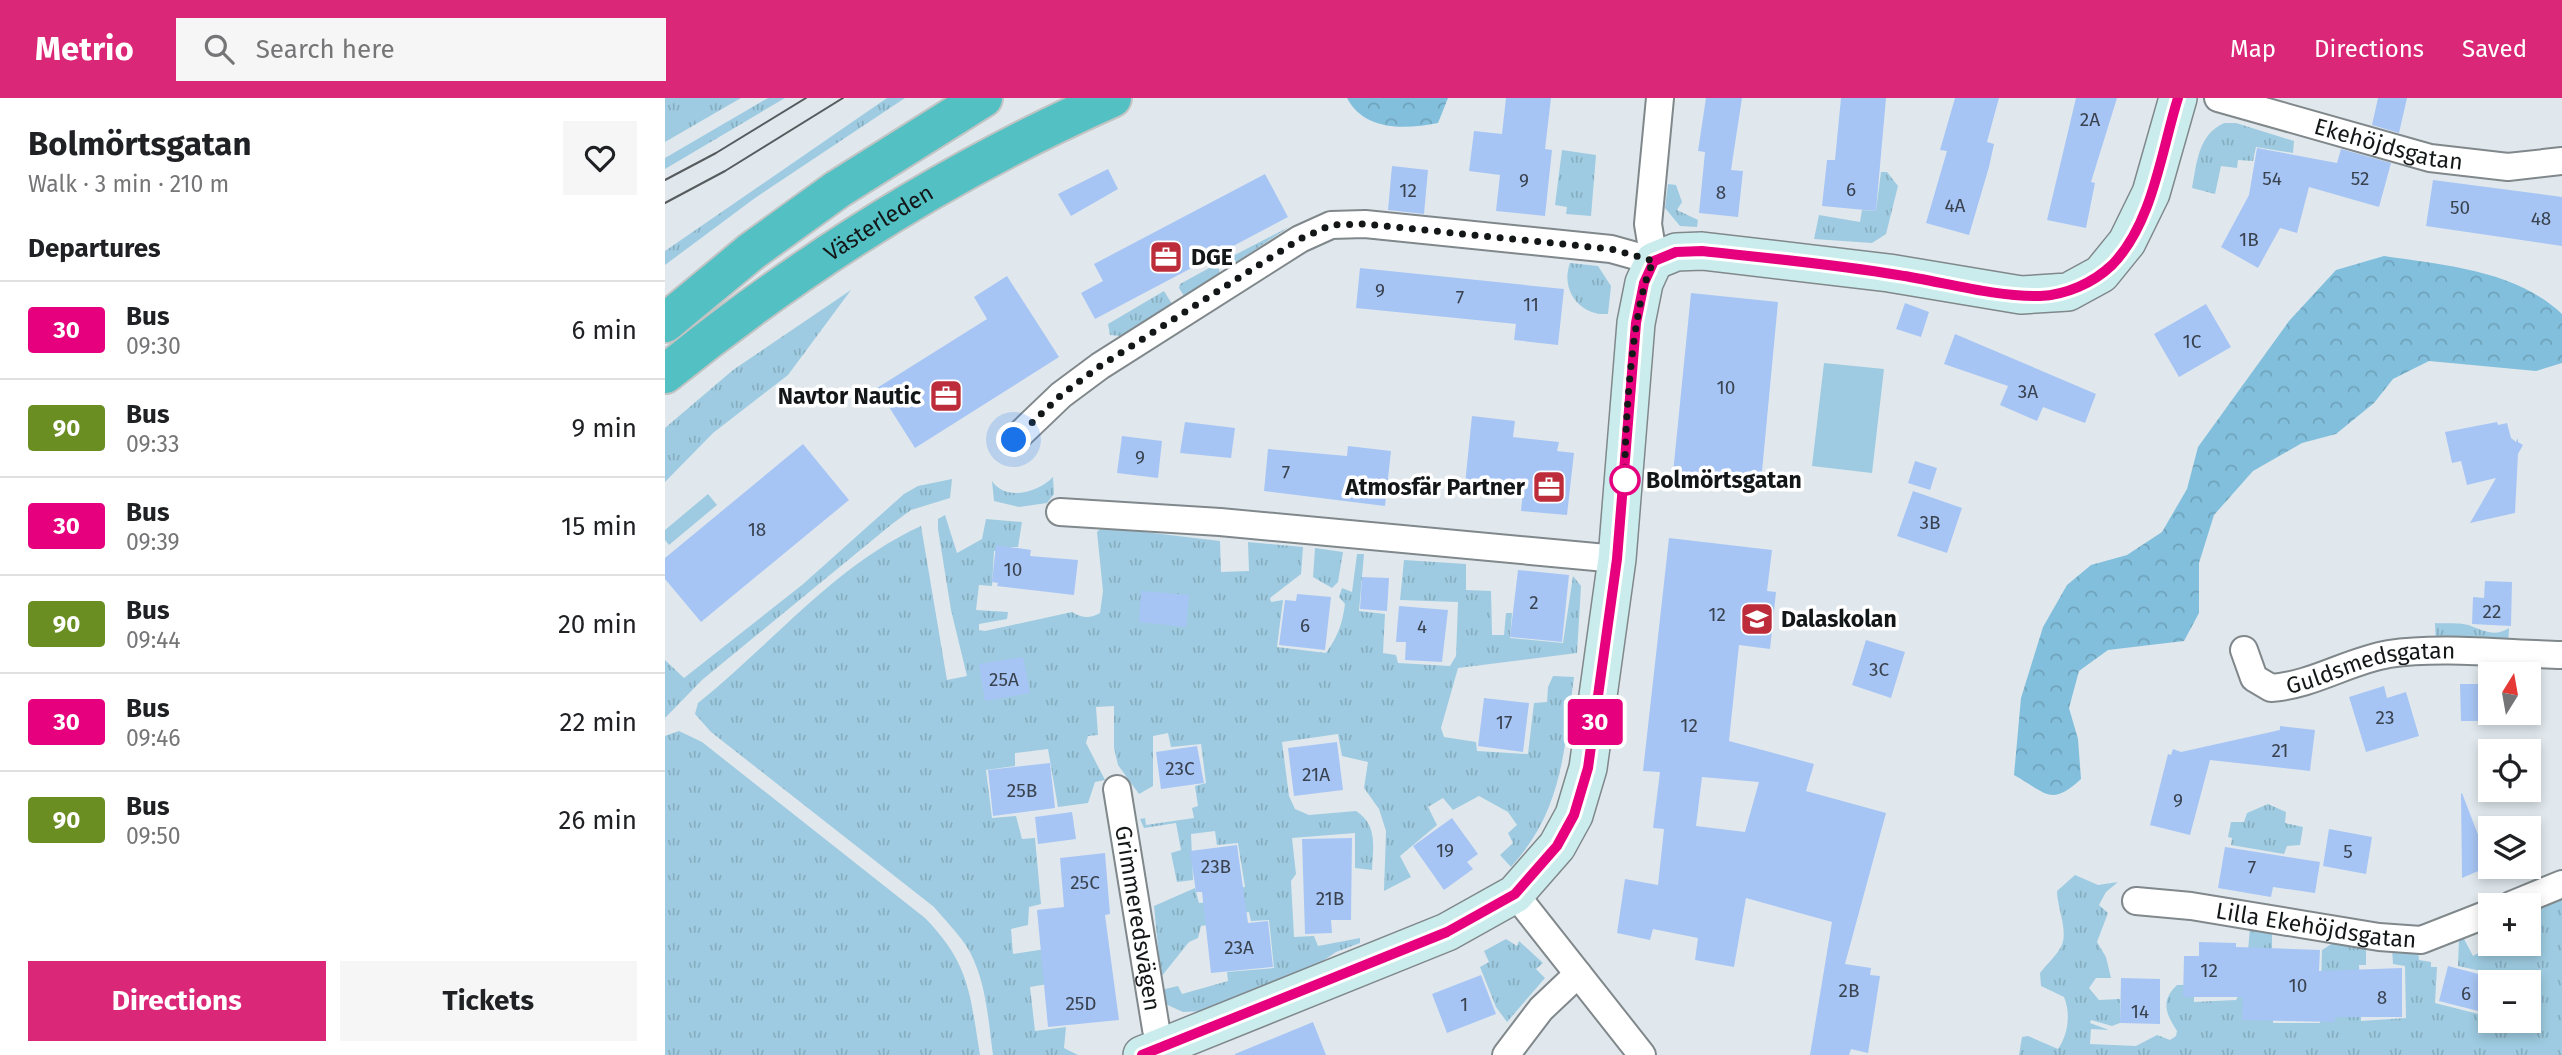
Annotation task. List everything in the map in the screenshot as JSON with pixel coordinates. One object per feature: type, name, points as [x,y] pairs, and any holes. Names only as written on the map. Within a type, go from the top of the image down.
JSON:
[{"type":"highway","points":[[665,323],[752,251],[838,189],[983,98]]},
{"type":"highway","name":"Västerleden","points":[[665,374],[724,326],[883,218],[1048,127],[1112,98]]},
{"type":"highway","points":[[665,294],[743,239],[838,189]]},
{"type":"street","name":"Grimmeredsvägen","points":[[1152,1051],[1447,932],[1515,894],[1557,846],[1582,794],[1588,768],[1617,559],[1636,323],[1644,283],[1654,261],[1648,224],[1660,98]]},
{"type":"street","points":[[1014,440],[1061,395],[1100,366],[1300,239],[1331,225],[1365,224],[1611,249],[1654,261],[1676,252],[1702,251],[1889,273],[2021,295],[2068,292],[2101,274],[2114,262],[2127,242],[2151,193],[2178,98]]},
{"type":"street","name":"Ekehöjdsgatan","points":[[2218,98],[2427,158],[2508,167],[2562,161]]},
{"type":"street","points":[[1060,512],[1217,522],[1617,559]]},
{"type":"street","name":"Guldsmedsgatan","points":[[2244,650],[2254,678],[2271,688],[2309,681],[2365,659],[2401,652],[2562,655]]},
{"type":"street","name":"Grimmeredsvägen","points":[[1117,789],[1156,1029],[1152,1051]]},
{"type":"street","points":[[2540,893],[2562,884]]},
{"type":"street","points":[[1515,894],[1642,1055]]},
{"type":"street","name":"Lilla Ekehöjdsgatan","points":[[2136,901],[2191,906],[2379,937],[2421,940],[2478,918]]},
{"type":"street","points":[[1506,1055],[1541,1009],[1578,974]]},
{"type":"green space","points":[[665,98],[741,98],[665,142]]},
{"type":"green space","points":[[768,98],[785,98],[665,169],[665,158]]},
{"type":"green space","points":[[887,98],[905,98],[755,198],[665,265],[665,251]]},
{"type":"green space","points":[[1347,98],[1448,98],[1438,123],[1400,127],[1387,126],[1364,117]]},
{"type":"green space","points":[[2224,123],[2236,123],[2294,141],[2293,153],[2256,147],[2253,161],[2238,160],[2237,168],[2221,166],[2215,194],[2192,188],[2200,150],[2215,128]]},
{"type":"green space","points":[[1562,150],[1596,155],[1591,216],[1566,214],[1567,207],[1555,205]]},
{"type":"green space","points":[[1881,172],[1887,172],[1898,186],[1886,234],[1872,243],[1814,239],[1819,215],[1860,222],[1862,210],[1876,211]]},
{"type":"green space","points":[[1668,184],[1676,185],[1682,202],[1677,210],[1698,220],[1697,227],[1680,226],[1665,208]]},
{"type":"green space","points":[[1289,227],[1229,267],[1226,264],[1225,260]]},
{"type":"green space","points":[[2384,256],[2478,272],[2523,288],[2544,299],[2562,314],[2562,363],[2536,371],[2429,361],[2393,379],[2374,403],[2336,434],[2302,443],[2253,471],[2214,515],[2199,563],[2199,613],[2184,641],[2108,650],[2079,671],[2069,708],[2078,739],[2081,779],[2071,788],[2055,795],[2041,792],[2014,775],[2021,698],[2043,627],[2067,585],[2091,565],[2127,555],[2162,532],[2187,489],[2198,447],[2289,321],[2336,270]]},
{"type":"green space","points":[[1570,263],[1598,266],[1611,286],[1608,314],[1589,311],[1575,299],[1568,283]]},
{"type":"green space","points":[[1211,267],[1219,269],[1220,274],[1184,296],[1179,288],[1180,284]]},
{"type":"green space","points":[[851,290],[788,375],[713,433],[665,482],[665,428],[733,370]]},
{"type":"green space","points":[[1164,291],[1172,304],[1121,336],[1110,335],[1108,324]]},
{"type":"green space","points":[[1824,363],[1884,369],[1872,473],[1812,466]]},
{"type":"green space","points":[[1053,477],[1054,494],[1047,503],[1019,507],[994,501],[992,481],[1005,491],[1014,493],[1040,487]]},
{"type":"green space","points":[[952,479],[950,498],[911,510],[892,524],[702,680],[665,718],[665,660],[684,678],[802,585],[904,494],[918,486]]},
{"type":"green space","points":[[708,494],[717,505],[669,545],[665,540],[665,530]]},
{"type":"green space","points":[[945,515],[957,553],[982,539],[986,519],[1022,522],[1018,547],[1010,547],[1010,552],[994,551],[992,586],[979,585],[976,610],[1008,612],[1007,619],[979,624],[979,630],[985,631],[1072,612],[1086,617],[1100,613],[1103,591],[1097,532],[1102,527],[1220,541],[1221,572],[1249,571],[1248,542],[1303,547],[1301,574],[1270,598],[1271,602],[1283,600],[1277,647],[1326,653],[1342,618],[1345,604],[1339,597],[1342,588],[1352,592],[1357,554],[1364,554],[1359,611],[1385,614],[1383,653],[1396,655],[1398,663],[1450,666],[1456,656],[1458,602],[1400,600],[1404,560],[1466,564],[1466,590],[1491,591],[1492,635],[1504,635],[1506,613],[1512,613],[1510,638],[1563,643],[1573,576],[1581,586],[1577,653],[1458,668],[1441,728],[1444,737],[1476,742],[1477,751],[1528,754],[1534,703],[1547,702],[1548,687],[1553,676],[1574,677],[1558,778],[1541,824],[1511,867],[1500,855],[1513,843],[1508,833],[1517,825],[1508,812],[1479,796],[1453,810],[1443,798],[1428,807],[1437,825],[1400,856],[1411,877],[1384,891],[1386,831],[1379,809],[1364,788],[1368,762],[1342,756],[1338,734],[1282,742],[1289,796],[1295,809],[1309,815],[1356,811],[1368,823],[1373,837],[1372,870],[1355,868],[1355,833],[1292,838],[1296,874],[1291,881],[1294,937],[1314,936],[1318,946],[1360,938],[1360,943],[1336,952],[1314,967],[1205,1011],[1183,1012],[1161,1002],[1165,989],[1178,986],[1182,994],[1228,981],[1227,972],[1274,968],[1269,920],[1251,921],[1249,912],[1231,914],[1231,921],[1201,926],[1198,938],[1189,942],[1161,977],[1154,906],[1195,888],[1199,903],[1240,899],[1239,888],[1245,887],[1238,843],[1217,845],[1215,831],[1191,834],[1193,880],[1177,882],[1171,853],[1181,850],[1176,823],[1144,828],[1140,819],[1145,818],[1146,825],[1194,818],[1192,808],[1198,806],[1195,786],[1206,783],[1201,744],[1171,747],[1168,733],[1153,736],[1153,786],[1139,794],[1118,765],[1114,748],[1114,706],[1096,707],[1098,735],[1088,736],[1086,743],[1105,780],[1095,782],[1088,803],[1058,807],[1048,749],[1015,753],[1015,766],[986,770],[992,818],[1016,816],[1022,839],[1035,838],[1041,904],[1029,907],[1028,925],[1011,929],[1013,954],[1066,946],[1065,981],[1030,987],[1035,1031],[1066,1027],[1064,1048],[1078,1055],[993,1055],[978,969],[965,944],[950,925],[934,907],[711,732],[695,714],[698,703],[832,584],[890,542],[921,526],[947,680],[967,676],[951,610],[938,529],[938,519]]},
{"type":"green space","points":[[1315,548],[1343,552],[1338,582],[1332,588],[1313,577]]},
{"type":"green space","points":[[2435,623],[2463,624],[2494,633],[2509,628],[2508,648],[2436,646]]},
{"type":"green space","points":[[679,731],[702,742],[925,918],[960,965],[970,997],[980,1055],[665,1055],[665,736]]},
{"type":"green space","points":[[2268,804],[2286,812],[2285,823],[2303,827],[2300,845],[2287,846],[2284,854],[2231,845],[2232,838],[2228,837],[2231,822],[2244,822],[2247,813]]},
{"type":"green space","points":[[2075,875],[2098,885],[2118,882],[2106,892],[2099,905],[2108,913],[2097,942],[2106,957],[2111,978],[2096,978],[2089,988],[2099,1000],[2120,999],[2120,1023],[2112,1026],[2091,1020],[2090,1023],[2109,1030],[2091,1029],[2090,1044],[2136,1046],[2157,1035],[2170,1040],[2176,1036],[2177,1031],[2170,1019],[2167,1002],[2177,985],[2194,985],[2194,1002],[2236,1000],[2245,984],[2250,928],[2272,932],[2272,949],[2276,950],[2273,1023],[2320,1023],[2322,950],[2336,941],[2366,949],[2366,965],[2359,965],[2361,1021],[2406,1018],[2405,966],[2393,964],[2392,948],[2418,950],[2419,960],[2431,962],[2431,967],[2437,967],[2435,1003],[2478,1014],[2478,1033],[2541,1033],[2541,970],[2478,970],[2458,966],[2459,939],[2463,937],[2473,956],[2478,953],[2478,956],[2541,956],[2541,903],[2562,895],[2562,1055],[2019,1055],[2022,1037],[2028,1036],[2058,1049],[2064,1037],[2068,1017],[2064,997],[2041,986],[2040,973],[2063,941],[2057,891]]},
{"type":"green space","points":[[1506,939],[1517,946],[1519,941],[1543,963],[1536,969],[1545,978],[1507,1022],[1496,1007],[1480,967],[1489,962],[1484,951]]},
{"type":"building","points":[[1506,98],[1551,98],[1545,149],[1552,150],[1545,216],[1496,211],[1500,175],[1469,171],[1474,131],[1502,134]]},
{"type":"building","points":[[1706,98],[1742,98],[1731,170],[1743,171],[1738,217],[1699,213],[1705,152],[1698,151]]},
{"type":"building","points":[[1841,98],[1886,98],[1876,211],[1822,206],[1827,160],[1835,160]]},
{"type":"building","points":[[1955,98],[1999,98],[1987,142],[1994,144],[1989,167],[1969,235],[1926,223],[1947,151],[1940,150]]},
{"type":"building","points":[[2076,98],[2117,98],[2091,182],[2095,183],[2086,228],[2047,220]]},
{"type":"building","points":[[2378,98],[2407,98],[2399,133],[2372,125]]},
{"type":"building","points":[[2257,148],[2337,163],[2341,149],[2391,163],[2379,207],[2309,187],[2297,233],[2280,228],[2258,268],[2221,247],[2249,195]]},
{"type":"building","points":[[1392,166],[1428,170],[1424,214],[1388,210]]},
{"type":"building","points":[[1108,169],[1118,189],[1071,216],[1058,194]]},
{"type":"building","points":[[1265,174],[1288,217],[1095,319],[1081,293],[1103,281],[1094,264]]},
{"type":"building","points":[[2433,180],[2562,197],[2562,246],[2426,226]]},
{"type":"building","points":[[1360,268],[1564,289],[1558,345],[1514,340],[1516,324],[1356,308]]},
{"type":"building","points":[[1007,276],[1059,357],[915,448],[877,388],[987,319],[974,297]]},
{"type":"building","points":[[1691,293],[1778,302],[1761,482],[1673,473]]},
{"type":"building","points":[[1905,303],[1929,312],[1921,337],[1896,329]]},
{"type":"building","points":[[2206,304],[2231,347],[2179,377],[2154,334]]},
{"type":"building","points":[[1955,334],[2096,394],[2085,423],[2043,407],[2037,421],[2000,405],[2008,386],[1944,364]]},
{"type":"building","points":[[1472,416],[1515,421],[1513,437],[1559,442],[1557,451],[1574,453],[1567,515],[1521,511],[1523,491],[1465,484]]},
{"type":"building","points":[[1185,422],[1235,428],[1231,458],[1180,453]]},
{"type":"building","points":[[2497,422],[2498,425],[2507,423],[2511,438],[2516,442],[2518,438],[2518,442],[2523,445],[2518,454],[2515,513],[2470,523],[2496,478],[2467,485],[2461,461],[2452,463],[2445,432]]},
{"type":"building","points":[[1122,436],[1162,441],[1158,478],[1117,473]]},
{"type":"building","points":[[803,444],[849,500],[701,622],[665,579],[665,558]]},
{"type":"building","points":[[1348,446],[1391,451],[1385,506],[1264,491],[1268,449],[1347,456]]},
{"type":"building","points":[[1915,461],[1937,468],[1930,490],[1908,483]]},
{"type":"building","points":[[1913,491],[1962,508],[1947,553],[1897,536]]},
{"type":"building","points":[[1669,538],[1772,550],[1767,591],[1776,592],[1770,649],[1739,645],[1729,741],[1814,764],[1806,791],[1886,813],[1845,964],[1871,968],[1870,975],[1880,976],[1868,1053],[1851,1049],[1849,1055],[1810,1055],[1832,922],[1746,898],[1734,967],[1695,960],[1698,938],[1653,929],[1650,940],[1617,933],[1625,879],[1658,885],[1664,829],[1653,828],[1660,772],[1643,771]],"holes":[[[1702,777],[1759,782],[1745,832],[1696,826]]]},
{"type":"building","points":[[996,545],[1031,550],[1030,556],[1078,560],[1074,595],[997,586],[998,583],[992,582]]},
{"type":"building","points":[[1518,570],[1569,575],[1562,642],[1510,637]]},
{"type":"building","points":[[1362,577],[1389,578],[1387,611],[1360,609]]},
{"type":"building","points":[[2485,581],[2512,582],[2511,626],[2472,624],[2473,597],[2484,598]]},
{"type":"building","points":[[1141,591],[1189,595],[1186,627],[1139,622]]},
{"type":"building","points":[[1297,594],[1331,597],[1325,650],[1279,645],[1285,600],[1296,601]]},
{"type":"building","points":[[1399,606],[1448,610],[1442,662],[1405,660],[1406,642],[1396,642]]},
{"type":"building","points":[[1866,640],[1905,652],[1891,698],[1852,685]]},
{"type":"building","points":[[1023,657],[1030,693],[985,701],[979,664]]},
{"type":"building","points":[[2460,684],[2478,684],[2478,721],[2461,721]]},
{"type":"building","points":[[2384,686],[2387,698],[2406,692],[2419,736],[2366,752],[2349,697]]},
{"type":"building","points":[[1484,698],[1529,703],[1523,752],[1478,746]]},
{"type":"building","points":[[2280,726],[2315,730],[2310,771],[2210,760],[2190,835],[2150,825],[2168,754],[2171,755],[2173,749],[2181,752],[2280,730]]},
{"type":"building","points":[[1337,742],[1343,790],[1294,796],[1288,748]]},
{"type":"building","points":[[1197,746],[1204,783],[1161,789],[1156,752]]},
{"type":"building","points":[[1050,763],[1055,808],[993,816],[988,770]]},
{"type":"building","points":[[2461,794],[2478,835],[2478,871],[2462,878]]},
{"type":"building","points":[[1072,812],[1076,839],[1038,844],[1035,817]]},
{"type":"building","points":[[1452,818],[1478,854],[1467,862],[1473,869],[1444,890],[1413,846]]},
{"type":"building","points":[[2329,829],[2372,837],[2366,874],[2323,866]]},
{"type":"building","points":[[1352,838],[1351,920],[1331,920],[1332,933],[1305,934],[1302,839]]},
{"type":"building","points":[[1237,845],[1248,923],[1268,921],[1273,967],[1211,973],[1202,892],[1196,892],[1190,851]]},
{"type":"building","points":[[2225,847],[2320,862],[2315,893],[2273,887],[2271,897],[2218,888]]},
{"type":"building","points":[[1105,853],[1110,914],[1105,915],[1119,1020],[1048,1027],[1037,910],[1064,907],[1060,858]]},
{"type":"building","points":[[2199,942],[2236,943],[2236,947],[2320,950],[2319,971],[2402,968],[2402,1017],[2335,1017],[2335,1022],[2242,1020],[2243,997],[2183,997],[2184,956],[2199,956]]},
{"type":"building","points":[[2448,966],[2478,974],[2478,1011],[2439,1001]]},
{"type":"building","points":[[1481,975],[1496,1014],[1447,1033],[1432,994]]},
{"type":"building","points":[[2121,978],[2160,979],[2160,1024],[2120,1023]]},
{"type":"building","points":[[1313,1022],[1326,1055],[1235,1055],[1235,1054]]},
{"type":"tram line","points":[[665,180],[716,153],[806,98]]},
{"type":"tram line","points":[[665,203],[725,171],[843,98]]},
{"type":"bus line","name":"30","points":[[1142,1055],[1447,932],[1515,894],[1531,880],[1557,846],[1574,815],[1588,768],[1617,559],[1636,323],[1644,283],[1654,261],[1676,252],[1702,251],[1889,273],[2021,295],[2041,296],[2068,292],[2101,274],[2114,262],[2127,242],[2151,193],[2178,98]]},
{"type":"place","name":"DGE","points":[[1166,257]]},
{"type":"place","name":"Navtor Nautic","points":[[946,396]]},
{"type":"place","name":"Bolmörtsgatan","points":[[1625,480]]},
{"type":"place","name":"Atmosfär Partner","points":[[1549,487]]},
{"type":"place","name":"Dalaskolan","points":[[1757,619]]},
{"type":"route","points":[[1014,440],[1061,395],[1100,366],[1300,239],[1331,225],[1365,224],[1611,249],[1654,261],[1644,283],[1636,323],[1625,480]]}]
